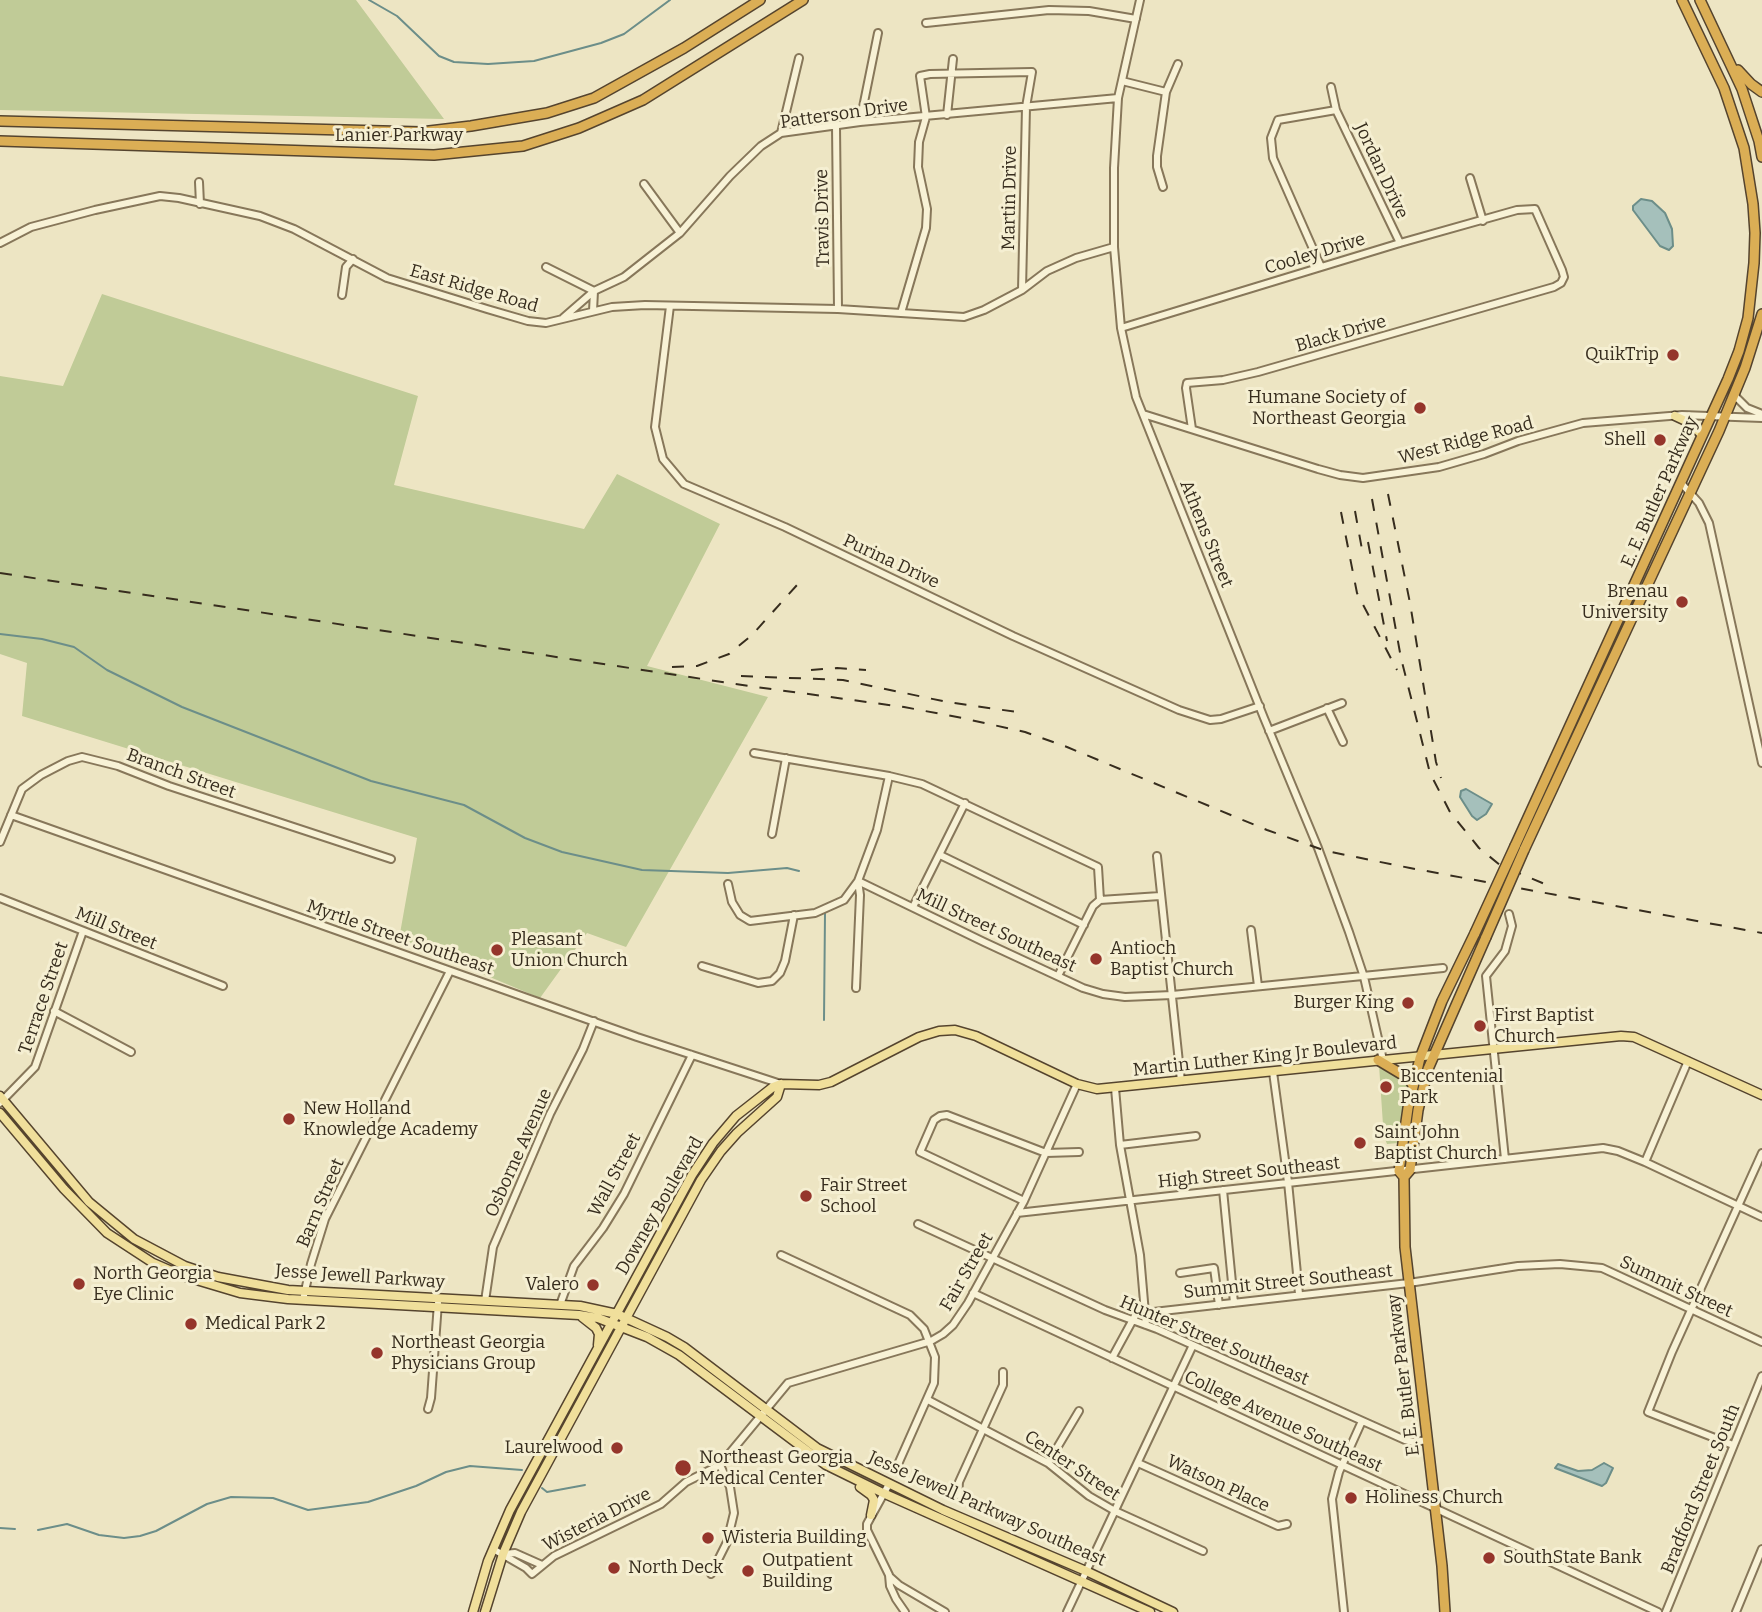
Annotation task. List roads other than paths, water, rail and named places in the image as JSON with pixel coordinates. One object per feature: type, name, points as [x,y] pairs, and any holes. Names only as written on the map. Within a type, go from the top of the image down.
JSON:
[{"type":"highway","name":"Lanier Parkway","points":[[0,121],[421,132],[471,126],[547,113],[594,98],[684,48],[761,0]]},
{"type":"highway","name":"Lanier Parkway","points":[[0,141],[434,155],[523,146],[579,128],[643,100],[803,0]]},
{"type":"highway","name":"E. E. Butler Parkway","points":[[1404,1172],[1428,1069],[1486,937],[1519,848],[1740,351],[1752,290],[1755,233],[1753,204],[1744,150],[1724,88],[1682,0]]},
{"type":"highway","points":[[1700,0],[1742,89],[1761,147],[1744,150]]},
{"type":"highway","points":[[1718,36],[1740,75],[1762,92]]},
{"type":"highway","name":"E. E. Butler Parkway","points":[[1445,1612],[1404,1229],[1404,1172],[1413,1085],[1420,1058],[1442,1001],[1519,848],[1725,417],[1745,368],[1762,314]]},
{"type":"highway","points":[[1380,1060],[1408,1078],[1413,1085]]},
{"type":"main road","points":[[1675,416],[1690,423],[1702,435]]},
{"type":"main road","name":"Martin Luther King Jr Boulevard","points":[[781,1084],[825,1084],[919,1037],[947,1030],[976,1036],[1077,1084],[1097,1089],[1420,1058],[1598,1037],[1634,1037],[1762,1095]]},
{"type":"main road","name":"Downey Boulevard","points":[[473,1612],[492,1549],[525,1481],[692,1175],[713,1143],[736,1116],[773,1087],[781,1084]]},
{"type":"main road","name":"Downey Boulevard","points":[[485,1612],[503,1553],[521,1512],[710,1166],[737,1133],[777,1097],[781,1084]]},
{"type":"main road","name":"Jesse Jewell Parkway","points":[[1,1099],[89,1202],[134,1239],[185,1266],[218,1277],[304,1295],[437,1308],[579,1315],[598,1318],[612,1324]]},
{"type":"main road","name":"Jesse Jewell Parkway","points":[[0,1113],[107,1233],[131,1250],[173,1272],[216,1287],[240,1293],[439,1298],[580,1306],[617,1314]]},
{"type":"main road","name":"Jesse Jewell Parkway Southeast","points":[[617,1314],[684,1347],[817,1448],[943,1510],[1086,1571],[1173,1612]]},
{"type":"main road","points":[[579,1315],[599,1334],[596,1352]]},
{"type":"main road","name":"Jesse Jewell Parkway Southeast","points":[[612,1324],[663,1345],[679,1355],[826,1465],[1150,1612]]},
{"type":"main road","points":[[826,1465],[872,1495],[874,1504],[871,1515]]},
{"type":"street","name":"Athens Street","points":[[1140,0],[1118,98],[1114,168],[1114,247],[1121,328],[1136,397],[1318,848],[1364,977],[1380,1060]]},
{"type":"street","points":[[926,23],[1049,10],[1089,11],[1136,19]]},
{"type":"street","points":[[860,122],[878,33]]},
{"type":"street","points":[[781,133],[799,58]]},
{"type":"street","points":[[947,115],[953,59]]},
{"type":"street","points":[[1163,187],[1157,156],[1166,92],[1178,64]]},
{"type":"street","name":"Martin Drive","points":[[952,73],[1032,72],[1026,107],[1023,290]]},
{"type":"street","points":[[901,313],[926,228],[927,209],[918,167],[919,142],[926,117],[920,76],[952,73]]},
{"type":"street","points":[[1122,81],[1166,92]]},
{"type":"street","name":"Jordan Drive","points":[[1331,87],[1336,110],[1399,243]]},
{"type":"street","name":"Patterson Drive","points":[[559,322],[594,291],[624,276],[680,233],[730,176],[761,146],[781,133],[860,122],[1118,98]]},
{"type":"street","points":[[1321,267],[1273,158],[1271,138],[1278,120],[1336,110]]},
{"type":"street","name":"Travis Drive","points":[[836,126],[838,309]]},
{"type":"street","points":[[1470,178],[1483,221]]},
{"type":"street","points":[[199,182],[200,204]]},
{"type":"street","points":[[644,184],[680,233]]},
{"type":"street","name":"East Ridge Road","points":[[0,243],[31,227],[160,197],[260,216],[294,229],[387,278],[528,321],[546,323],[559,322],[593,311],[645,305],[838,309],[964,317],[1023,290],[1047,271],[1076,258],[1114,247]]},
{"type":"street","name":"Cooley Drive","points":[[1121,328],[1517,210],[1535,209],[1563,270],[1564,277],[1561,282],[1545,289]]},
{"type":"street","points":[[342,295],[346,267],[353,259]]},
{"type":"street","points":[[546,267],[594,291],[593,311]]},
{"type":"street","name":"Black Drive","points":[[1192,429],[1187,383],[1223,380],[1258,372],[1545,289]]},
{"type":"street","name":"Purina Drive","points":[[670,306],[655,427],[663,459],[684,484],[785,527],[1013,636],[1179,710],[1210,720],[1222,719],[1260,706]]},
{"type":"street","points":[[1734,395],[1747,408],[1762,416]]},
{"type":"street","name":"West Ridge Road","points":[[1143,414],[1318,469],[1363,478],[1439,467],[1583,423],[1675,416],[1762,416]]},
{"type":"street","points":[[1682,484],[1705,514],[1715,545],[1762,763]]},
{"type":"street","points":[[1269,731],[1342,703]]},
{"type":"street","points":[[1327,708],[1343,742]]},
{"type":"street","points":[[754,753],[922,784],[1098,867],[1100,900]]},
{"type":"street","name":"Branch Street","points":[[0,842],[22,789],[40,775],[68,761],[89,757],[391,859]]},
{"type":"street","points":[[772,834],[786,758]]},
{"type":"street","points":[[728,884],[732,902],[745,919],[754,921],[815,913],[844,901],[858,881],[877,830],[889,776]]},
{"type":"street","points":[[913,907],[965,803]]},
{"type":"street","name":"Myrtle Street Southeast","points":[[11,815],[450,971],[781,1084]]},
{"type":"street","points":[[940,855],[1084,925]]},
{"type":"street","points":[[1157,856],[1181,1081]]},
{"type":"street","points":[[856,988],[860,895],[858,881]]},
{"type":"street","name":"Mill Street Southeast","points":[[858,881],[1058,976],[1103,994],[1125,997],[1172,995],[1443,968]]},
{"type":"street","points":[[1058,976],[1093,906],[1100,900],[1160,896]]},
{"type":"street","name":"Mill Street","points":[[0,898],[223,986]]},
{"type":"street","points":[[1504,1159],[1486,976],[1505,951],[1512,926],[1509,914]]},
{"type":"street","points":[[702,965],[758,982],[772,981],[785,961],[794,915]]},
{"type":"street","points":[[1251,930],[1258,986]]},
{"type":"street","name":"Terrace Street","points":[[1,1099],[35,1067],[83,931]]},
{"type":"street","name":"Barn Street","points":[[304,1295],[325,1219],[376,1113],[450,971]]},
{"type":"street","points":[[54,1011],[131,1052]]},
{"type":"street","name":"Osborne Avenue","points":[[485,1301],[493,1247],[594,1021]]},
{"type":"street","name":"Wall Street","points":[[560,1305],[574,1266],[603,1228],[624,1194],[692,1055]]},
{"type":"street","points":[[1645,1162],[1688,1061]]},
{"type":"street","points":[[1273,1072],[1288,1182],[1299,1294]]},
{"type":"street","name":"Fair Street","points":[[931,1342],[953,1325],[973,1293],[1024,1200],[1077,1084]]},
{"type":"street","points":[[1115,1088],[1120,1146],[1140,1255],[1146,1325]]},
{"type":"street","points":[[1024,1200],[924,1156],[920,1152],[921,1146],[934,1120],[947,1115],[1046,1153],[1079,1152]]},
{"type":"street","points":[[1120,1146],[1196,1136]]},
{"type":"street","name":"High Street Southeast","points":[[1017,1213],[1603,1148],[1645,1162],[1762,1217]]},
{"type":"street","points":[[1733,1446],[1648,1412],[1691,1309],[1762,1153]]},
{"type":"street","points":[[1223,1190],[1234,1303]]},
{"type":"street","name":"Hunter Street Southeast","points":[[918,1224],[1105,1310],[1132,1318],[1405,1440],[1428,1440]]},
{"type":"street","points":[[781,1255],[910,1315],[920,1322],[931,1342],[936,1369],[934,1383],[895,1471]]},
{"type":"street","name":"Summit Street","points":[[1409,1283],[1518,1266],[1560,1264],[1602,1268],[1762,1342]]},
{"type":"street","points":[[1180,1273],[1214,1268],[1219,1305]]},
{"type":"street","name":"Summit Street Southeast","points":[[1132,1318],[1145,1312],[1409,1283]]},
{"type":"street","name":"College Avenue Southeast","points":[[973,1293],[1658,1612]]},
{"type":"street","points":[[428,1409],[439,1298]]},
{"type":"street","points":[[1112,1358],[1132,1318]]},
{"type":"street","name":"Wisteria Drive","points":[[503,1553],[532,1574],[542,1564],[575,1545],[661,1504],[685,1482],[720,1465],[780,1390],[796,1380],[931,1342]]},
{"type":"street","points":[[1067,1612],[1194,1345]]},
{"type":"street","points":[[958,1495],[959,1482],[1003,1385],[1003,1372]]},
{"type":"street","name":"Bradford Street South","points":[[1666,1612],[1762,1376]]},
{"type":"street","name":"Center Street","points":[[928,1400],[1048,1464],[1089,1496],[1115,1511],[1203,1551]]},
{"type":"street","points":[[1048,1464],[1079,1411]]},
{"type":"street","points":[[1344,1612],[1332,1499],[1342,1465],[1362,1421]]},
{"type":"street","name":"Watson Place","points":[[1138,1462],[1278,1527],[1287,1524]]},
{"type":"street","points":[[711,1574],[727,1542],[734,1513],[730,1487],[720,1465]]},
{"type":"street","points":[[888,1484],[871,1515],[867,1530],[889,1576],[896,1599],[905,1612]]},
{"type":"street","points":[[492,1549],[515,1553],[542,1564]]},
{"type":"street","points":[[1735,1612],[1762,1549]]},
{"type":"street","points":[[1753,1569],[1762,1573]]},
{"type":"street","points":[[889,1576],[945,1612]]},
{"type":"street","points":[[901,1603],[909,1591]]},
{"type":"water","points":[[1641,199],[1652,201],[1665,213],[1672,229],[1673,246],[1669,250],[1660,246],[1633,210],[1633,206]]},
{"type":"water","points":[[1466,789],[1492,804],[1486,814],[1477,820],[1460,797],[1461,791]]},
{"type":"water","points":[[1604,1463],[1613,1468],[1602,1486],[1555,1468],[1558,1464],[1578,1471],[1592,1470]]},
{"type":"waterway","points":[[369,0],[397,16],[439,56],[454,62],[488,64],[534,61],[601,43],[624,34],[670,0]]},
{"type":"waterway","points":[[0,634],[42,639],[74,647],[107,670],[182,707],[371,781],[464,805],[525,838],[562,852],[642,870],[728,873],[787,868],[799,871]]},
{"type":"waterway","points":[[824,1020],[825,913]]},
{"type":"waterway","points":[[38,1530],[67,1524],[99,1535],[124,1538],[156,1531],[207,1504],[231,1497],[273,1498],[308,1510],[368,1502],[416,1486],[446,1472],[470,1466],[522,1470]]},
{"type":"waterway","points":[[542,1488],[547,1492],[585,1485]]},
{"type":"waterway","points":[[0,1528],[15,1529]]},
{"type":"railway","points":[[1388,494],[1441,778]]},
{"type":"railway","points":[[1372,499],[1401,658],[1430,773],[1450,812],[1479,848],[1500,865],[1547,885]]},
{"type":"railway","points":[[1355,511],[1363,555]]},
{"type":"railway","points":[[1341,512],[1357,593],[1397,670]]},
{"type":"railway","points":[[1368,542],[1387,641]]},
{"type":"railway","points":[[0,573],[904,707],[962,718],[1025,732],[1067,747],[1267,830],[1326,851],[1762,933]]},
{"type":"railway","points":[[672,667],[697,666],[729,654],[752,635],[797,585]]},
{"type":"railway","points":[[811,670],[866,670]]},
{"type":"railway","points":[[741,676],[843,680],[947,702],[1017,712]]},
{"type":"place","name":"QuikTrip","points":[[1673,355]]},
{"type":"place","name":"Humane Society of Northeast Georgia","points":[[1420,408]]},
{"type":"place","name":"Shell","points":[[1660,440]]},
{"type":"place","name":"Brenau University","points":[[1682,602]]},
{"type":"place","name":"Pleasant Union Church","points":[[497,950]]},
{"type":"place","name":"Antioch Baptist Church","points":[[1096,959]]},
{"type":"place","name":"Burger King","points":[[1408,1003]]},
{"type":"place","name":"First Baptist Church","points":[[1480,1026]]},
{"type":"place","name":"Biccentenial Park","points":[[1386,1087]]},
{"type":"place","name":"New Holland Knowledge Academy","points":[[289,1119]]},
{"type":"place","name":"Saint John Baptist Church","points":[[1360,1143]]},
{"type":"place","name":"Fair Street School","points":[[806,1196]]},
{"type":"place","name":"North Georgia Eye Clinic","points":[[79,1284]]},
{"type":"place","name":"Valero","points":[[593,1285]]},
{"type":"place","name":"Medical Park 2","points":[[191,1324]]},
{"type":"place","name":"Northeast Georgia Physicians Group","points":[[377,1353]]},
{"type":"place","name":"Laurelwood","points":[[617,1448]]},
{"type":"place","name":"Northeast Georgia Medical Center","points":[[683,1468]]},
{"type":"place","name":"Holiness Church","points":[[1351,1498]]},
{"type":"place","name":"Wisteria Building","points":[[708,1538]]},
{"type":"place","name":"SouthState Bank","points":[[1489,1558]]},
{"type":"place","name":"North Deck","points":[[614,1568]]},
{"type":"place","name":"Outpatient Building","points":[[748,1571]]}]
